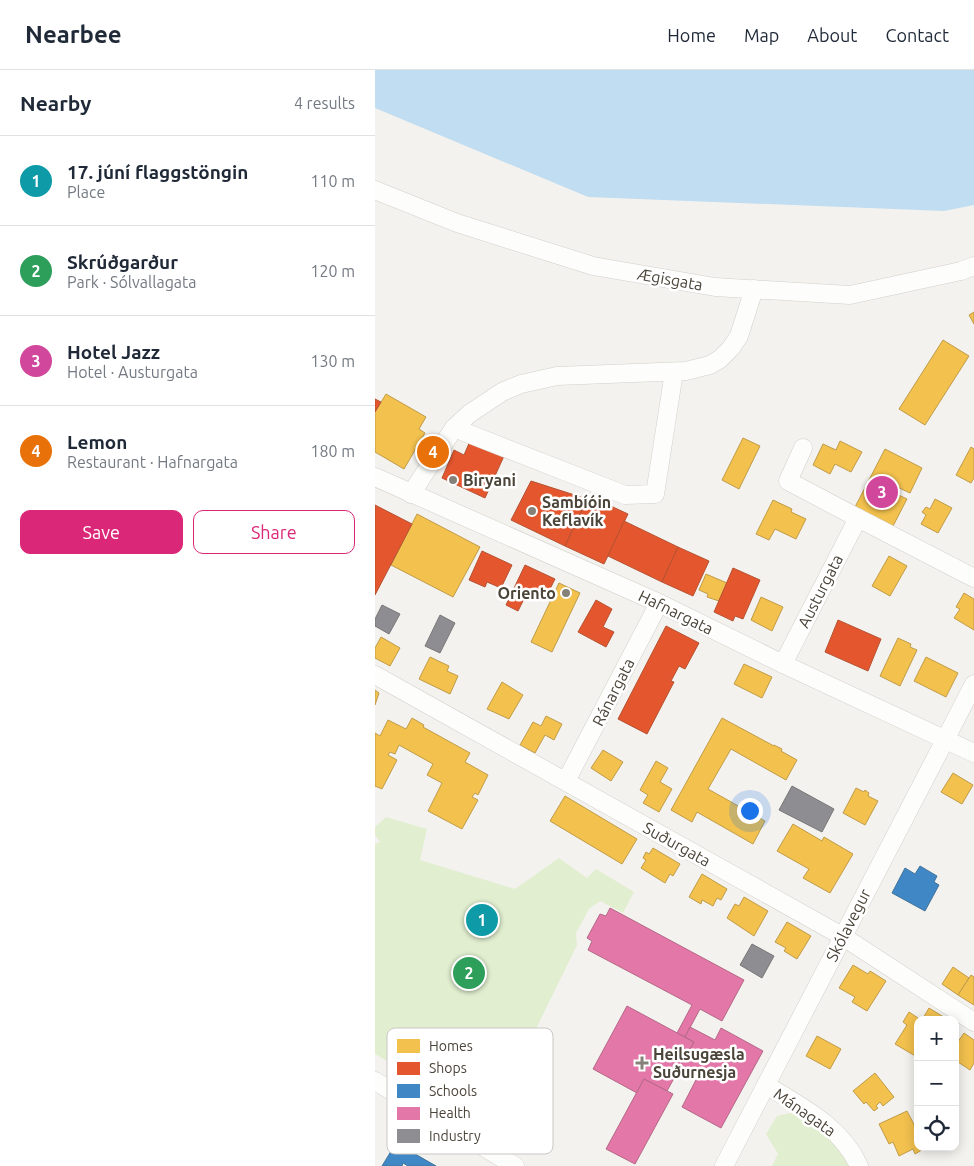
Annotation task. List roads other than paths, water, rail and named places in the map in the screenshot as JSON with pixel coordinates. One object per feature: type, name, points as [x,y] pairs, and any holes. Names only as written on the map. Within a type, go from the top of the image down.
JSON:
[{"type":"street","name":"Ægisgata","points":[[375,190],[457,223],[593,266],[715,287],[850,295],[961,271],[974,266]]},
{"type":"street","points":[[411,494],[454,428],[469,414],[502,392],[557,376],[674,372],[710,365],[720,359],[731,348],[739,336],[754,289]]},
{"type":"street","points":[[454,428],[625,495],[655,494],[674,372]]},
{"type":"street","points":[[803,448],[788,481],[974,578]]},
{"type":"street","name":"Hafnargata","points":[[375,477],[659,603],[783,664],[974,753]]},
{"type":"street","name":"Austurgata","points":[[783,664],[858,518]]},
{"type":"street","name":"Ránargata","points":[[566,781],[659,603]]},
{"type":"street","name":"Suðurgata","points":[[375,674],[842,936],[974,1022]]},
{"type":"street","name":"Skólavegur","points":[[724,1166],[974,684]]},
{"type":"street","points":[[375,1081],[387,1088]]},
{"type":"street","name":"Mánagata","points":[[766,1085],[830,1127],[849,1148],[859,1166]]},
{"type":"street","points":[[495,1154],[515,1166]]},
{"type":"water","points":[[375,70],[974,70],[974,205],[944,211],[588,197],[375,108]]},
{"type":"place","name":"Lemon","points":[[433,452]]},
{"type":"place","name":"Biryani","points":[[453,480]]},
{"type":"place","name":"Hotel Jazz","points":[[882,492]]},
{"type":"place","name":"Sambíóin Keflavík","points":[[532,511]]},
{"type":"place","name":"Oriento","points":[[566,593]]},
{"type":"place","name":"17. júní flaggstöngin","points":[[482,920]]},
{"type":"place","name":"Skrúðgarður","points":[[469,973]]},
{"type":"place","name":"Heilsugæsla Suðurnesja","points":[[642,1063]]}]
